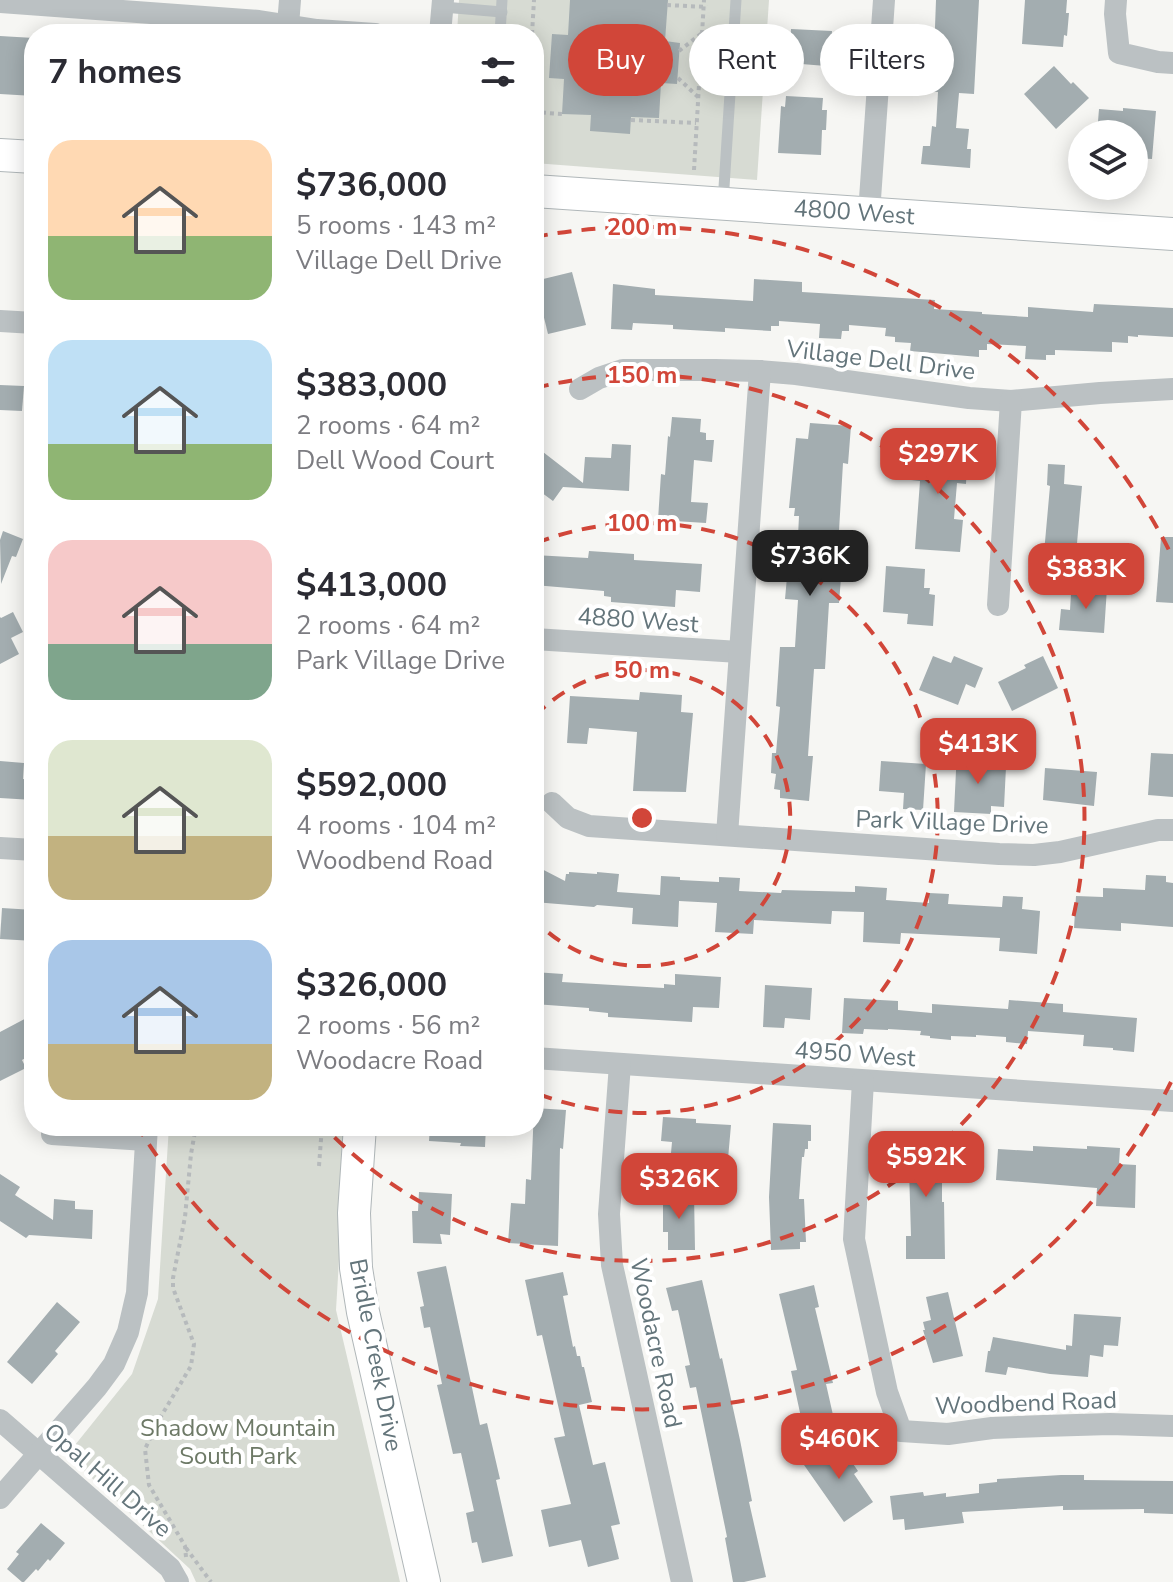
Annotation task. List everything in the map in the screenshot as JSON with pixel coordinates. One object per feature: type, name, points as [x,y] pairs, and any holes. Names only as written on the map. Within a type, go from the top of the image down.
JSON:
[{"type":"main road","points":[[0,155],[24,156]]},
{"type":"main road","name":"4800 West","points":[[544,192],[1173,234]]},
{"type":"main road","name":"Bridle Creek Drive","points":[[359,1136],[354,1213],[356,1268],[363,1312],[424,1582]]},
{"type":"street","points":[[288,24],[290,0]]},
{"type":"street","points":[[869,213],[884,0]]},
{"type":"street","points":[[1116,0],[1119,53],[1173,63]]},
{"type":"street","points":[[0,2],[281,24]]},
{"type":"street","points":[[441,24],[443,4]]},
{"type":"street","points":[[0,321],[24,322]]},
{"type":"street","points":[[580,389],[623,370],[760,371]]},
{"type":"street","name":"Village Dell Drive","points":[[727,835],[760,371],[1011,401],[1173,389]]},
{"type":"street","points":[[998,605],[1011,401]]},
{"type":"street","name":"4880 West","points":[[544,640],[739,652]]},
{"type":"street","name":"Park Village Drive","points":[[552,803],[568,818],[589,826],[1034,855],[1158,830],[1173,830]]},
{"type":"street","points":[[0,848],[24,849]]},
{"type":"street","name":"4950 West","points":[[544,1059],[1173,1101]]},
{"type":"street","name":"Woodacre Road","points":[[620,1064],[609,1214],[612,1265],[682,1582]]},
{"type":"street","name":"Woodbend Road","points":[[863,1081],[854,1239],[887,1392],[901,1431],[948,1434],[1044,1426],[1173,1426]]},
{"type":"street","points":[[0,1498],[97,1387],[114,1364],[128,1332],[137,1293],[146,1136]]},
{"type":"street","name":"Opal Hill Drive","points":[[0,1420],[170,1568],[183,1573]]},
{"type":"lane","points":[[723,203],[736,0]]},
{"type":"lane","points":[[443,4],[502,6]]},
{"type":"path","points":[[533,24],[534,0]]},
{"type":"path","points":[[704,0],[704,24]]},
{"type":"path","points":[[667,5],[705,7]]},
{"type":"path","points":[[679,51],[689,43]]},
{"type":"path","points":[[678,78],[700,99]]},
{"type":"path","points":[[694,170],[700,96]]},
{"type":"path","points":[[544,113],[562,114]]},
{"type":"path","points":[[631,120],[698,123]]},
{"type":"path","points":[[194,1136],[185,1217],[173,1278],[173,1288],[194,1344],[191,1366],[145,1449],[149,1485],[185,1546],[211,1582]]},
{"type":"path","points":[[319,1166],[321,1136]]},
{"type":"path","points":[[164,1280],[173,1278]]},
{"type":"path","points":[[183,1573],[185,1546]]},
{"type":"green space","points":[[459,0],[769,0],[767,24],[689,24],[689,96],[763,96],[757,180],[544,164],[544,24],[458,24]]},
{"type":"green space","name":"Shadow Mountain South Park","points":[[168,1136],[346,1136],[336,1310],[400,1582],[196,1582],[190,1569],[67,1455],[132,1374],[158,1299]]},
{"type":"building","points":[[570,0],[668,0],[666,24],[569,24]]},
{"type":"building","points":[[936,0],[979,0],[974,94],[959,93],[956,128],[969,129],[967,149],[971,149],[970,168],[921,164],[923,146],[930,146],[932,126],[936,127],[938,96],[954,96],[954,24],[935,24]]},
{"type":"building","points":[[1025,0],[1067,0],[1066,13],[1069,13],[1063,47],[1022,44]]},
{"type":"building","points":[[804,30],[820,30],[820,66],[804,64]]},
{"type":"building","points":[[552,34],[568,35],[568,96],[660,96],[659,118],[631,117],[630,134],[590,131],[591,115],[562,114],[564,79],[549,78]]},
{"type":"building","points":[[0,36],[24,37],[24,95],[0,94]]},
{"type":"building","points":[[673,42],[680,43],[677,84],[673,84]]},
{"type":"building","points":[[1054,66],[1089,98],[1056,129],[1024,94]]},
{"type":"building","points":[[786,96],[823,98],[822,110],[827,110],[821,155],[778,153],[781,106],[785,107]]},
{"type":"building","points":[[1123,108],[1156,111],[1152,159],[1148,159],[1148,120],[1098,120],[1099,109],[1123,111]]},
{"type":"building","points":[[572,272],[586,325],[548,334],[544,318],[544,279]]},
{"type":"building","points":[[754,279],[802,282],[802,292],[935,300],[934,309],[982,314],[1028,317],[1028,307],[1093,312],[1094,304],[1173,308],[1173,337],[1128,336],[1128,343],[1112,342],[1112,352],[1055,350],[1055,355],[1046,355],[1046,360],[1025,359],[1026,346],[987,344],[987,350],[979,350],[979,357],[910,351],[911,343],[895,342],[895,337],[885,336],[886,328],[849,325],[849,331],[842,331],[841,339],[819,338],[820,324],[779,321],[779,326],[771,326],[771,331],[673,329],[673,325],[633,323],[632,330],[611,329],[613,284],[655,289],[655,295],[753,301]]},
{"type":"building","points":[[0,385],[24,386],[22,411],[0,410]]},
{"type":"building","points":[[672,417],[701,419],[700,432],[706,433],[706,440],[714,440],[712,462],[694,460],[691,502],[708,503],[706,523],[658,520],[661,474],[665,475]]},
{"type":"building","points":[[810,423],[851,426],[848,464],[843,463],[837,565],[842,565],[839,603],[829,603],[825,669],[814,669],[808,756],[813,756],[809,801],[780,798],[780,790],[774,789],[776,774],[771,773],[780,707],[776,706],[780,647],[795,647],[798,600],[785,599],[787,577],[798,578],[801,536],[798,536],[799,516],[794,516],[795,508],[789,508],[796,438],[808,439]]},
{"type":"building","points":[[914,442],[956,445],[955,462],[967,463],[966,484],[957,483],[954,519],[963,520],[960,552],[915,549],[920,481],[911,480]]},
{"type":"building","points":[[612,444],[631,445],[629,491],[563,487],[553,501],[544,494],[544,453],[583,483],[585,457],[611,458]]},
{"type":"building","points":[[1048,464],[1065,465],[1064,484],[1082,486],[1076,555],[1044,553],[1050,486],[1047,485]]},
{"type":"building","points":[[3,531],[23,539],[16,557],[12,556],[1,584],[0,540]]},
{"type":"building","points":[[1161,537],[1173,537],[1173,603],[1156,602]]},
{"type":"building","points":[[589,551],[634,554],[634,560],[702,564],[700,592],[676,590],[675,607],[611,602],[611,597],[604,596],[604,591],[544,586],[544,556],[588,558]]},
{"type":"building","points":[[886,566],[925,569],[924,588],[930,588],[929,594],[935,595],[933,626],[907,624],[908,614],[883,612]]},
{"type":"building","points":[[1078,586],[1107,588],[1104,633],[1059,630],[1061,609],[1070,610],[1071,594],[1077,595]]},
{"type":"building","points":[[13,612],[23,632],[11,638],[19,654],[0,664],[0,617]]},
{"type":"building","points":[[933,656],[951,663],[954,656],[983,668],[975,688],[966,684],[958,705],[919,690]]},
{"type":"building","points":[[1043,656],[1058,688],[1012,711],[998,682]]},
{"type":"building","points":[[640,692],[682,695],[681,712],[693,713],[686,792],[633,791],[637,732],[589,728],[587,744],[567,743],[570,696],[639,700]]},
{"type":"building","points":[[957,750],[974,751],[973,765],[1006,767],[1004,807],[991,806],[991,814],[954,812]]},
{"type":"building","points":[[1151,753],[1173,754],[1173,797],[1148,795]]},
{"type":"building","points":[[0,761],[24,763],[24,799],[0,798]]},
{"type":"building","points":[[881,761],[926,764],[923,810],[903,809],[904,793],[879,791]]},
{"type":"building","points":[[1045,768],[1097,772],[1094,806],[1043,800]]},
{"type":"building","points":[[544,870],[565,881],[569,872],[619,874],[617,892],[660,895],[661,876],[719,882],[719,877],[740,878],[739,891],[855,892],[855,886],[887,888],[886,900],[929,903],[929,893],[949,894],[948,904],[1002,907],[1003,896],[1023,897],[1022,909],[1040,911],[1037,954],[999,951],[1000,938],[901,933],[900,944],[863,942],[864,912],[832,911],[831,924],[754,920],[753,934],[715,932],[717,903],[679,901],[678,927],[632,924],[633,908],[544,903]]},
{"type":"building","points":[[1146,875],[1166,876],[1166,882],[1173,883],[1173,927],[1121,923],[1121,931],[1074,928],[1076,896],[1103,897],[1103,888],[1145,890]]},
{"type":"building","points":[[2,908],[24,909],[24,940],[0,939]]},
{"type":"building","points":[[544,973],[563,974],[562,982],[664,988],[664,984],[675,985],[675,974],[721,977],[719,1008],[693,1007],[692,1022],[608,1017],[608,1013],[589,1011],[589,1008],[544,1005]]},
{"type":"building","points":[[765,985],[812,988],[810,1020],[785,1018],[784,1028],[763,1027]]},
{"type":"building","points":[[844,998],[898,1001],[898,1010],[932,1013],[932,1004],[1008,1009],[1009,1000],[1063,1004],[1063,1012],[1137,1018],[1134,1052],[1083,1046],[1084,1035],[1028,1031],[1027,1044],[1006,1042],[1006,1037],[951,1036],[951,1040],[920,1035],[921,1031],[888,1029],[864,1029],[863,1034],[842,1033]]},
{"type":"building","points":[[24,1019],[24,1069],[0,1081],[0,1032]]},
{"type":"building","points":[[544,1109],[566,1110],[563,1149],[560,1148],[558,1246],[508,1243],[511,1203],[525,1204],[526,1179],[531,1180],[533,1136],[544,1136]]},
{"type":"building","points":[[663,1117],[731,1125],[728,1159],[671,1153],[672,1142],[661,1141]]},
{"type":"building","points":[[773,1123],[811,1125],[811,1141],[808,1141],[808,1149],[802,1157],[799,1199],[804,1199],[806,1242],[800,1242],[800,1249],[771,1250],[769,1197]]},
{"type":"building","points":[[429,1136],[486,1136],[485,1147],[429,1141]]},
{"type":"building","points":[[908,1136],[942,1136],[945,1259],[906,1259],[906,1236],[911,1236]]},
{"type":"building","points":[[1033,1146],[1120,1148],[1119,1164],[1136,1165],[1135,1208],[1096,1206],[1097,1188],[996,1180],[998,1149],[1033,1151]]},
{"type":"building","points":[[0,1174],[20,1187],[15,1195],[53,1220],[54,1199],[75,1201],[75,1209],[93,1210],[92,1239],[29,1235],[26,1238],[0,1221]]},
{"type":"building","points":[[419,1192],[452,1194],[450,1235],[440,1234],[442,1244],[413,1243],[412,1211],[418,1211]]},
{"type":"building","points":[[663,1194],[694,1194],[695,1250],[668,1250],[668,1232],[663,1232]]},
{"type":"building","points":[[446,1266],[480,1425],[487,1423],[500,1479],[496,1480],[513,1556],[482,1563],[477,1542],[472,1543],[466,1513],[474,1511],[461,1453],[453,1454],[437,1385],[442,1384],[430,1327],[424,1328],[420,1307],[424,1306],[417,1272]]},
{"type":"building","points":[[563,1272],[568,1295],[563,1296],[573,1347],[584,1367],[592,1402],[579,1405],[593,1465],[605,1462],[620,1524],[611,1526],[619,1559],[588,1567],[581,1540],[549,1547],[541,1510],[571,1504],[554,1438],[565,1436],[542,1335],[537,1336],[525,1280]]},
{"type":"building","points":[[702,1280],[740,1440],[752,1501],[749,1502],[766,1577],[744,1582],[733,1582],[727,1537],[696,1387],[690,1388],[685,1366],[690,1365],[678,1310],[672,1311],[666,1288]]},
{"type":"building","points":[[814,1285],[819,1307],[815,1308],[833,1383],[826,1384],[833,1415],[802,1422],[791,1371],[797,1370],[779,1294]]},
{"type":"building","points":[[948,1292],[963,1356],[933,1363],[923,1330],[923,1322],[931,1320],[926,1297]]},
{"type":"building","points":[[57,1302],[80,1322],[32,1384],[7,1362]]},
{"type":"building","points":[[1074,1314],[1121,1317],[1118,1346],[1104,1345],[1103,1357],[1090,1355],[1088,1377],[1008,1367],[1006,1375],[985,1372],[993,1337],[1066,1350],[1066,1345],[1072,1346]]},
{"type":"building","points":[[837,1441],[858,1471],[854,1474],[873,1502],[844,1522],[804,1465]]},
{"type":"building","points":[[1084,1475],[1084,1480],[1173,1481],[1173,1514],[1144,1513],[1144,1509],[1063,1510],[1063,1506],[962,1512],[964,1523],[905,1530],[904,1519],[893,1520],[890,1496],[923,1492],[924,1496],[946,1493],[946,1497],[979,1493],[979,1484],[997,1482],[997,1479]]},
{"type":"building","points":[[41,1523],[65,1543],[50,1561],[48,1559],[22,1582],[7,1569],[19,1554],[16,1552]]}]
